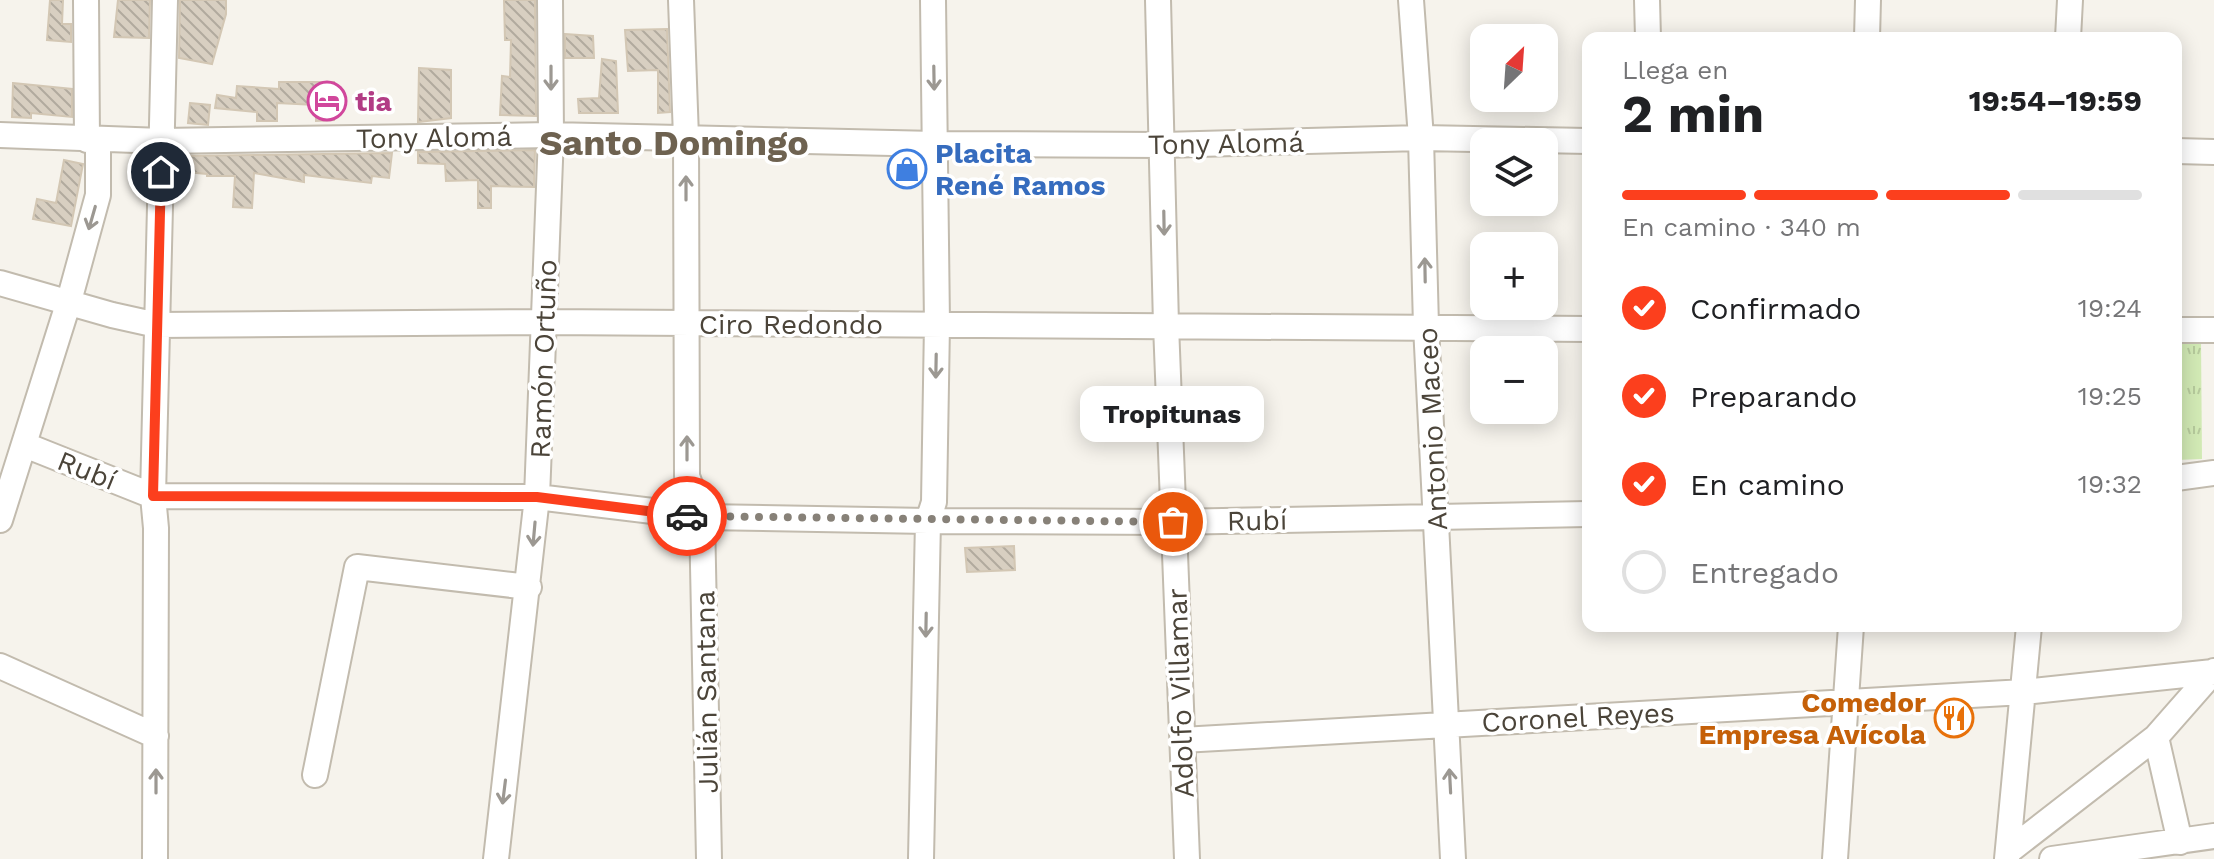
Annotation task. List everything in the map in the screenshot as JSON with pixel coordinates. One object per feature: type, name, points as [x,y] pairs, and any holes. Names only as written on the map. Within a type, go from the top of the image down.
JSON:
[{"type":"street","points":[[0,520],[69,301],[98,195],[86,0]]},
{"type":"street","points":[[155,859],[156,528],[153,496],[165,0]]},
{"type":"street","name":"Ramón Ortuño","points":[[496,859],[537,497],[551,135],[550,0]]},
{"type":"street","name":"Julián Santana","points":[[681,0],[686,137],[687,476],[702,517],[709,859]]},
{"type":"street","points":[[921,859],[928,521],[934,502],[937,324],[933,0]]},
{"type":"street","name":"Adolfo Villamar","points":[[1158,0],[1166,325],[1187,859]]},
{"type":"street","name":"Antonio Maceo","points":[[1411,0],[1421,138],[1426,326],[1453,859]]},
{"type":"street","points":[[1647,0],[1648,32]]},
{"type":"street","points":[[1867,32],[1868,0]]},
{"type":"street","points":[[2068,32],[2070,0]]},
{"type":"street","name":"Tony Alomá","points":[[0,135],[162,141],[551,135],[935,144],[1163,145],[1421,138],[1582,141]]},
{"type":"street","points":[[2182,151],[2214,152]]},
{"type":"street","name":"Ciro Redondo","points":[[0,283],[157,325],[545,322],[1582,329]]},
{"type":"street","points":[[2182,330],[2214,330]]},
{"type":"street","name":"Rubí","points":[[25,445],[153,496],[537,497],[702,517],[928,521],[1173,522],[1582,514]]},
{"type":"street","points":[[2182,477],[2214,473]]},
{"type":"street","points":[[315,775],[357,567],[529,587]]},
{"type":"street","points":[[1835,859],[1851,632]]},
{"type":"street","points":[[2008,855],[2029,632]]},
{"type":"street","points":[[0,666],[156,736]]},
{"type":"street","points":[[2008,855],[2156,737],[2214,672]]},
{"type":"street","name":"Coronel Reyes","points":[[1182,740],[2024,692],[2214,672]]},
{"type":"street","points":[[2184,707],[2214,699]]},
{"type":"street","points":[[2156,737],[2180,842]]},
{"type":"street","points":[[2052,859],[2214,836]]},
{"type":"green space","points":[[2182,339],[2201,339],[2202,459],[2182,460]]},
{"type":"building","points":[[50,0],[63,0],[62,24],[71,24],[71,42],[47,40]]},
{"type":"building","points":[[118,0],[150,0],[149,38],[114,37]]},
{"type":"building","points":[[180,0],[226,0],[226,14],[212,64],[179,58]]},
{"type":"building","points":[[504,0],[535,0],[536,116],[500,115],[502,76],[510,77],[511,40],[505,40]]},
{"type":"building","points":[[667,29],[670,112],[658,113],[658,70],[628,71],[625,30]]},
{"type":"building","points":[[565,34],[593,36],[594,58],[565,58]]},
{"type":"building","points":[[602,59],[616,61],[618,113],[579,113],[578,99],[599,98]]},
{"type":"building","points":[[419,68],[451,70],[451,118],[418,122]]},
{"type":"building","points":[[279,82],[334,82],[334,120],[316,121],[316,105],[277,103],[277,121],[257,121],[257,112],[215,108],[217,95],[236,98],[237,86],[279,89]]},
{"type":"building","points":[[13,83],[72,89],[72,117],[31,113],[31,118],[12,117]]},
{"type":"building","points":[[190,103],[210,105],[208,125],[188,123]]},
{"type":"building","points":[[535,150],[534,187],[491,186],[491,208],[478,208],[478,180],[446,181],[445,164],[418,163],[418,152]]},
{"type":"building","points":[[392,153],[389,178],[372,176],[371,183],[304,175],[304,182],[254,173],[252,208],[233,207],[235,176],[176,171],[176,156]]},
{"type":"building","points":[[64,160],[83,164],[71,226],[33,219],[37,199],[56,203]]},
{"type":"building","points":[[1014,546],[1015,570],[967,572],[965,548]]},
{"type":"way so far","points":[[687,516],[1173,522]]},
{"type":"place","name":"tia","points":[[327,101]]},
{"type":"place","name":"Placita René Ramos","points":[[907,169]]},
{"type":"place","name":"Tropitunas","points":[[1173,522]]},
{"type":"place","name":"Comedor Empresa Avícola","points":[[1954,718]]},
{"type":"district","name":"Santo Domingo","points":[[674,142]]},
{"type":"route","points":[[161,172],[153,496],[537,497],[687,516]]}]
